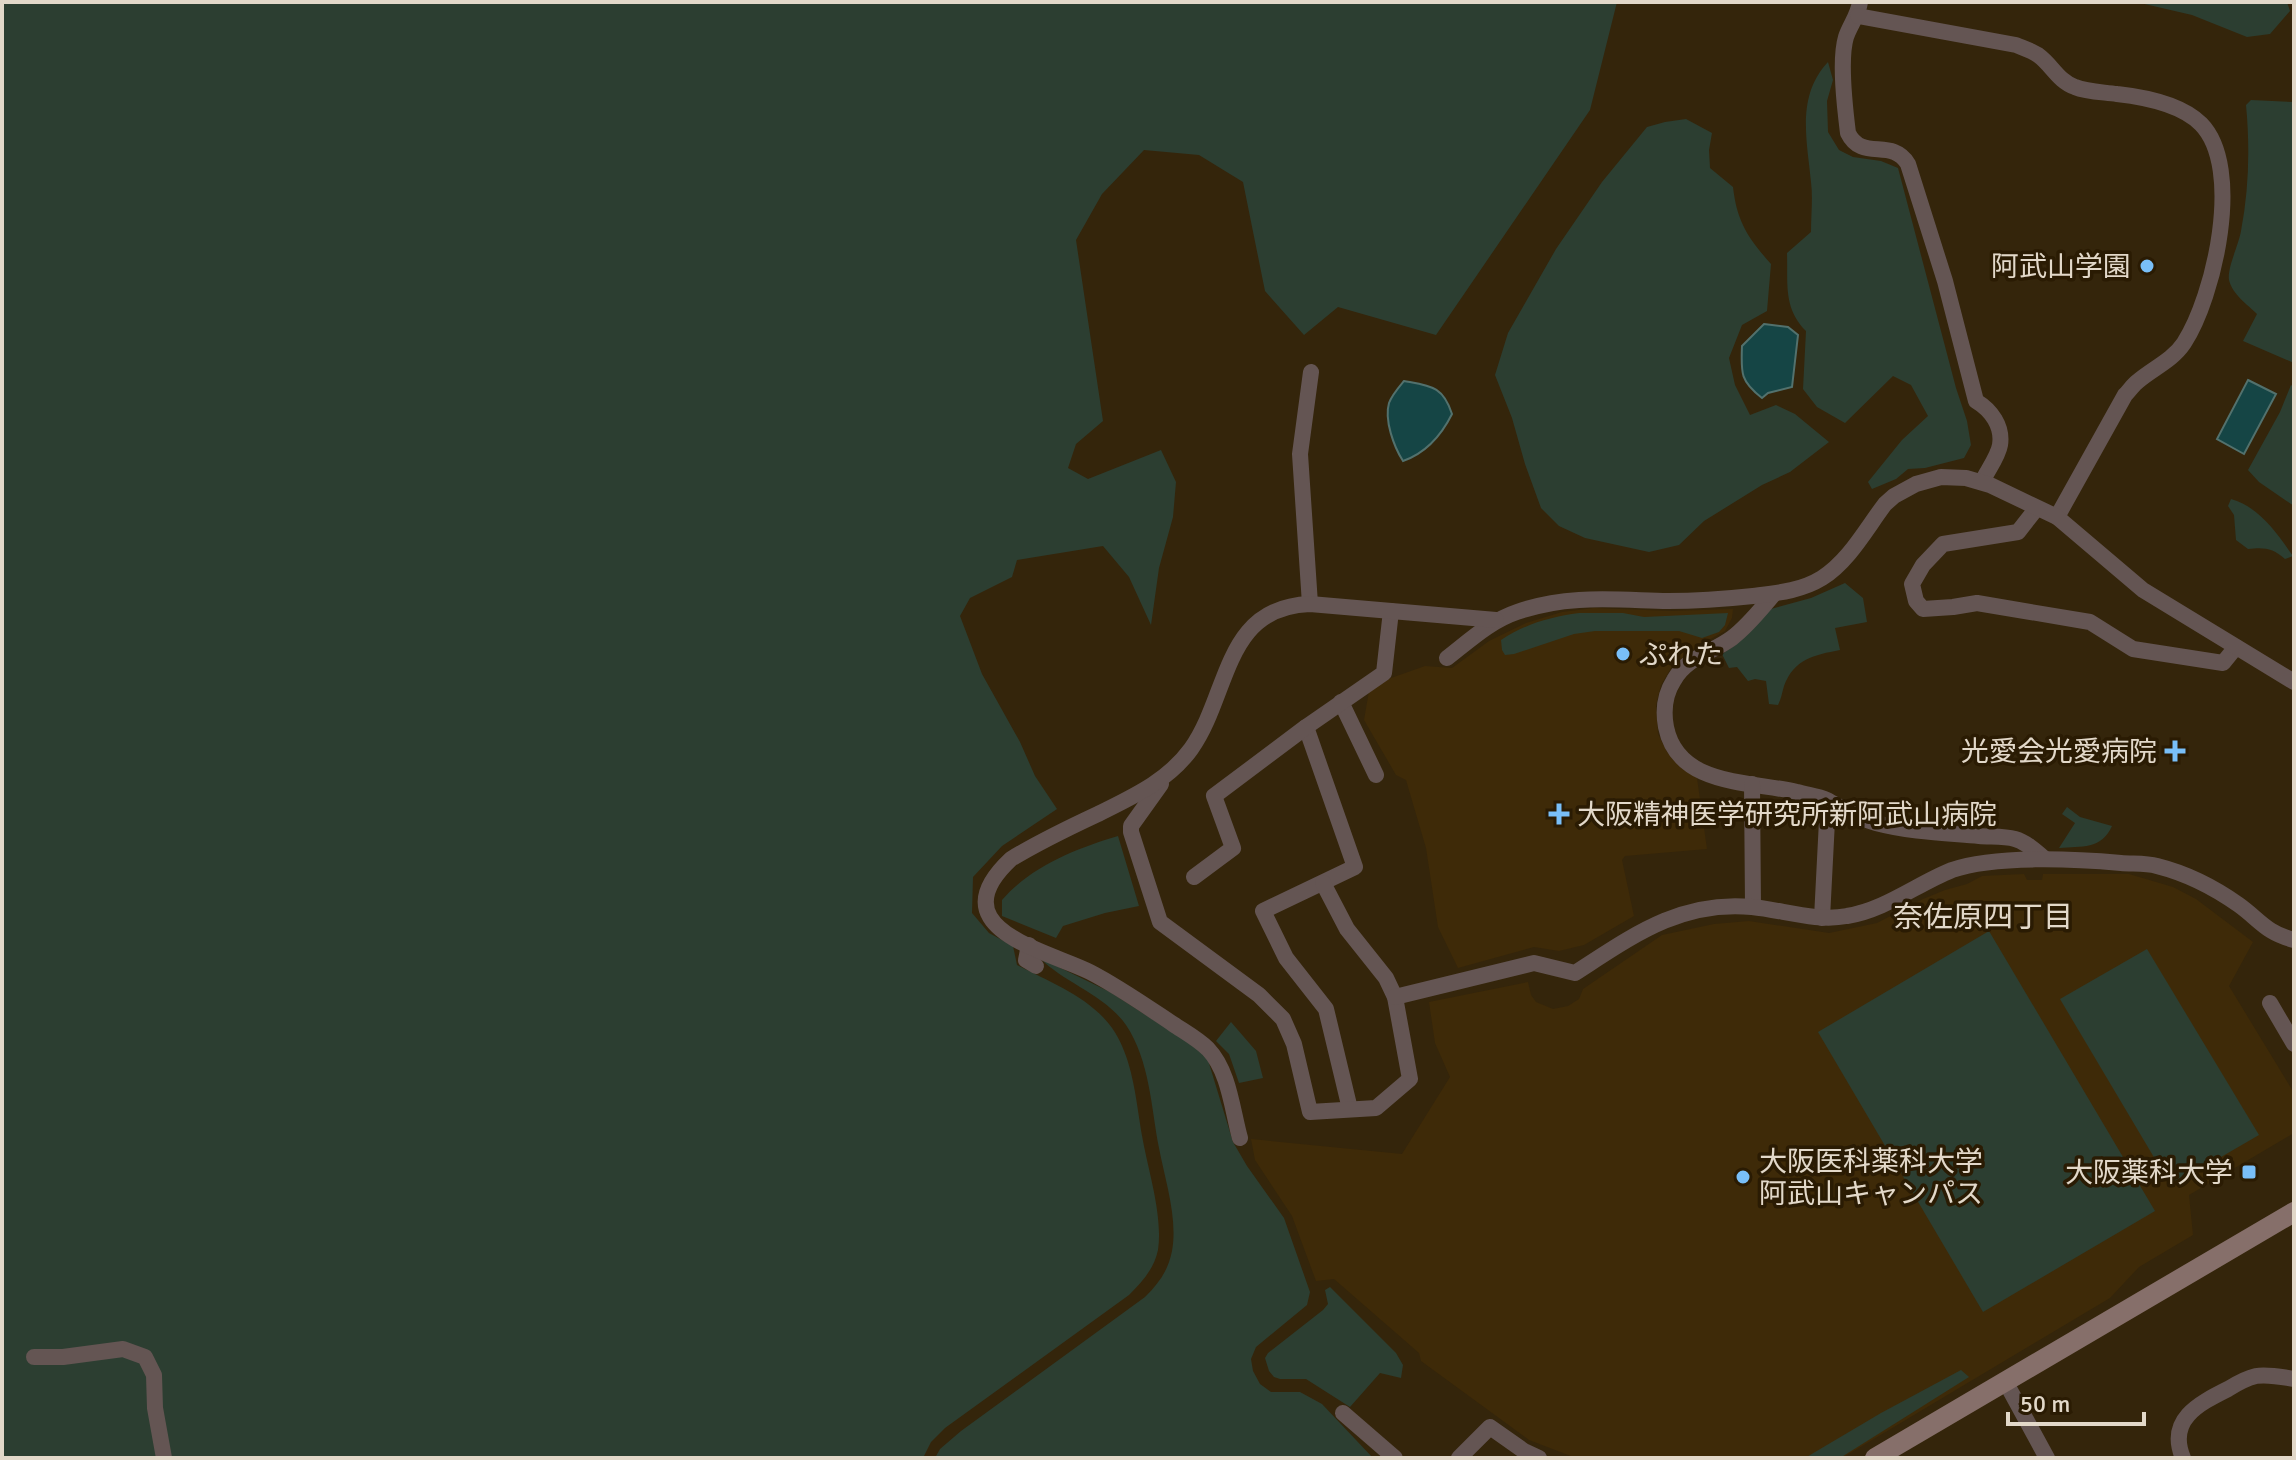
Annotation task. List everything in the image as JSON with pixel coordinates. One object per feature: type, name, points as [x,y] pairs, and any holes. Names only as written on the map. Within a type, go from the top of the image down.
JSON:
[{"type":"street","points":[[1982,482],[2000,446],[1997,424],[1989,409],[1976,401],[1945,281],[1908,164],[1892,150],[1859,146],[1848,133],[1843,55],[1846,37],[1859,9],[2016,45],[2038,55],[2062,80],[2076,88],[2130,96],[2182,110],[2201,124],[2214,142],[2222,168],[2220,236],[2216,264],[2196,321],[2183,346],[2125,395],[2057,517]]},
{"type":"street","points":[[1310,604],[1300,454],[1311,372]]},
{"type":"street","points":[[1447,658],[1496,620],[1518,611],[1584,599],[1680,601],[1774,594],[1804,587],[1832,571],[1885,504],[1905,489],[1941,477],[1982,482],[2057,517],[2143,590],[2294,682]]},
{"type":"street","points":[[2036,509],[2018,532],[1943,544],[1923,565],[1912,584],[1916,601],[1923,609],[1977,603],[2090,622],[2133,649],[2223,663],[2236,647]]},
{"type":"street","points":[[1774,594],[1735,637],[1696,657],[1673,681],[1665,703],[1665,725],[1668,736],[1687,764],[1707,775],[1785,789],[1828,801],[1850,815],[1900,829],[2017,839],[2045,859]]},
{"type":"street","points":[[1323,883],[1347,929],[1386,978],[1395,997],[1410,1079],[1376,1108],[1310,1112],[1294,1044],[1279,1014],[1259,995],[1160,922],[1131,826],[1200,735],[1240,642],[1251,627],[1274,612],[1310,604],[1496,620]]},
{"type":"street","points":[[1194,877],[1233,848],[1214,796],[1384,673],[1391,611]]},
{"type":"street","points":[[1341,702],[1376,775]]},
{"type":"street","points":[[1306,727],[1355,867],[1263,911],[1286,958],[1326,1009],[1350,1109]]},
{"type":"street","points":[[1169,773],[1131,797],[1011,859],[988,886],[986,904],[988,914],[998,928],[1090,972],[1204,1045],[1220,1066],[1240,1138]]},
{"type":"street","points":[[1752,784],[1753,907]]},
{"type":"street","points":[[1822,918],[1828,801]]},
{"type":"street","points":[[1395,997],[1534,963],[1575,973],[1635,934],[1663,920],[1707,908],[1753,907],[1839,918],[1868,910],[1954,869],[2045,859],[2157,866],[2219,892],[2274,934],[2294,940]]},
{"type":"street","points":[[1029,945],[1026,960],[1036,966]]},
{"type":"street","points":[[2270,1003],[2294,1044]]},
{"type":"street","points":[[1875,1458],[2294,1212]]},
{"type":"street","points":[[34,1357],[63,1357],[123,1349],[145,1357],[154,1375],[155,1408],[164,1458]]},
{"type":"street","points":[[2183,1458],[2177,1444],[2188,1413],[2212,1397],[2257,1375],[2294,1379]]},
{"type":"street","points":[[2005,1381],[2047,1458]]},
{"type":"street","points":[[1343,1413],[1395,1458]]},
{"type":"street","points":[[1459,1458],[1490,1427],[1539,1458]]},
{"type":"shaded area","name":"大阪精神医学研究所新阿武山病院","points":[[1594,608],[1671,611],[1733,609],[1725,631],[1691,650],[1671,668],[1661,685],[1656,705],[1658,734],[1667,752],[1680,767],[1697,778],[1707,849],[1625,856],[1622,860],[1634,916],[1584,945],[1559,951],[1534,947],[1458,968],[1438,927],[1426,848],[1406,780],[1396,775],[1364,720],[1369,691],[1391,678],[1425,666],[1452,668],[1489,641],[1526,623],[1562,612]]},
{"type":"shaded area","name":"大阪医科薬科大学 阿武山キャンパス","points":[[2024,874],[2027,880],[2042,880],[2043,874],[2129,874],[2173,887],[2196,899],[2253,942],[2229,986],[2294,1093],[2294,1133],[2189,1195],[2193,1235],[2139,1267],[2110,1298],[1842,1458],[1576,1458],[1529,1440],[1421,1361],[1419,1353],[1334,1279],[1316,1281],[1292,1216],[1255,1160],[1251,1139],[1402,1154],[1450,1077],[1435,1043],[1429,1002],[1528,982],[1536,1002],[1553,1009],[1568,1006],[1579,999],[1583,989],[1662,935],[1714,924],[1749,921],[1829,933],[1877,923],[1923,899],[1982,876]]},
{"type":"green space","points":[[2,2],[1617,2],[1590,110],[1436,335],[1338,307],[1304,335],[1265,291],[1243,182],[1199,155],[1144,150],[1102,194],[1076,240],[1103,421],[1076,444],[1068,468],[1088,479],[1161,450],[1176,482],[1173,517],[1159,568],[1151,625],[1129,577],[1103,546],[1017,560],[1012,577],[970,598],[960,616],[982,674],[1035,776],[1057,809],[1002,846],[973,877],[972,913],[989,933],[1013,946],[1017,965],[1090,1005],[1118,1037],[1131,1072],[1155,1195],[1159,1224],[1158,1250],[1143,1280],[1129,1295],[945,1428],[931,1442],[923,1458],[2,1458]]},
{"type":"green space","points":[[2136,2],[2287,2],[2290,11],[2270,34],[2247,37],[2192,15]]},
{"type":"green space","points":[[1828,62],[1833,80],[1827,101],[1828,132],[1839,150],[1853,157],[1881,161],[1898,168],[1971,445],[1964,458],[1908,469],[1896,479],[1872,489],[1868,482],[1902,440],[1928,416],[1911,385],[1893,376],[1845,423],[1817,407],[1803,389],[1806,331],[1793,313],[1788,295],[1787,253],[1811,232],[1812,188],[1806,135],[1808,104],[1811,89]]},
{"type":"green space","points":[[2251,100],[2294,102],[2294,363],[2243,341],[2257,314],[2237,295],[2229,280],[2246,200],[2246,105]]},
{"type":"green space","points":[[1686,119],[1712,133],[1710,168],[1733,187],[1737,210],[1745,229],[1771,264],[1767,311],[1742,325],[1729,358],[1735,385],[1750,415],[1776,405],[1795,414],[1829,442],[1790,472],[1762,485],[1704,521],[1679,545],[1649,552],[1585,538],[1559,526],[1541,508],[1495,375],[1508,333],[1556,249],[1602,182],[1647,127]]},
{"type":"green space","points":[[2291,385],[2294,387],[2294,506],[2259,482],[2248,470]]},
{"type":"green space","points":[[2231,499],[2258,514],[2293,556],[2285,559],[2268,549],[2248,549],[2236,540],[2234,515],[2228,506]]},
{"type":"green space","points":[[1845,583],[1863,598],[1867,622],[1835,628],[1840,650],[1813,656],[1799,664],[1788,677],[1778,705],[1769,704],[1766,681],[1748,681],[1737,667],[1729,668],[1722,654],[1771,609],[1811,598]]},
{"type":"green space","points":[[1579,613],[1623,613],[1644,617],[1728,613],[1725,625],[1719,632],[1702,638],[1679,631],[1595,631],[1574,634],[1514,654],[1505,655],[1502,650],[1501,640],[1529,625]]},
{"type":"green space","points":[[2067,807],[2080,817],[2112,826],[2108,834],[2096,843],[2059,848],[2075,823],[2062,814]]},
{"type":"green space","points":[[1118,836],[1139,906],[1063,926],[1056,938],[1002,916],[1002,900],[1040,868],[1087,846]]},
{"type":"green space","points":[[1989,931],[2155,1211],[1983,1312],[1818,1032]]},
{"type":"green space","points":[[2147,949],[2259,1135],[2171,1186],[2060,999]]},
{"type":"green space","points":[[1040,958],[1110,992],[1200,1050],[1208,1060],[1233,1142],[1284,1218],[1310,1292],[1307,1305],[1256,1347],[1251,1359],[1253,1371],[1260,1384],[1271,1392],[1300,1392],[1322,1404],[1373,1458],[935,1458],[940,1449],[961,1431],[1145,1297],[1162,1276],[1172,1251],[1170,1199],[1148,1085],[1134,1039],[1126,1025],[1107,1005],[1060,975]]},
{"type":"green space","points":[[1231,1022],[1256,1051],[1263,1078],[1239,1083],[1229,1054],[1216,1041]]},
{"type":"green space","points":[[1330,1287],[1396,1353],[1403,1365],[1401,1378],[1380,1373],[1350,1407],[1306,1379],[1274,1377],[1265,1358],[1323,1310],[1328,1304],[1325,1290]]},
{"type":"green space","points":[[1961,1370],[1969,1377],[1840,1458],[1805,1458],[1881,1413]]},
{"type":"water","points":[[1764,324],[1788,327],[1798,335],[1792,387],[1768,393],[1762,398],[1746,381],[1742,370],[1742,346]]},
{"type":"water","points":[[2248,380],[2276,394],[2244,454],[2217,439]]},
{"type":"water","points":[[1404,381],[1435,389],[1452,414],[1432,443],[1403,461],[1391,433],[1388,410],[1392,397]]},
{"type":"place","name":"阿武山学園","points":[[2147,266]]},
{"type":"place","name":"ぷれた","points":[[1623,654]]},
{"type":"place","name":"光愛会光愛病院","points":[[2175,751]]},
{"type":"place","name":"大阪精神医学研究所新阿武山病院","points":[[1559,814]]},
{"type":"place","name":"大阪薬科大学","points":[[2249,1172]]},
{"type":"place","name":"大阪医科薬科大学 阿武山キャンパス","points":[[1743,1177]]},
{"type":"district","name":"奈佐原四丁目","points":[[1983,917]]}]
